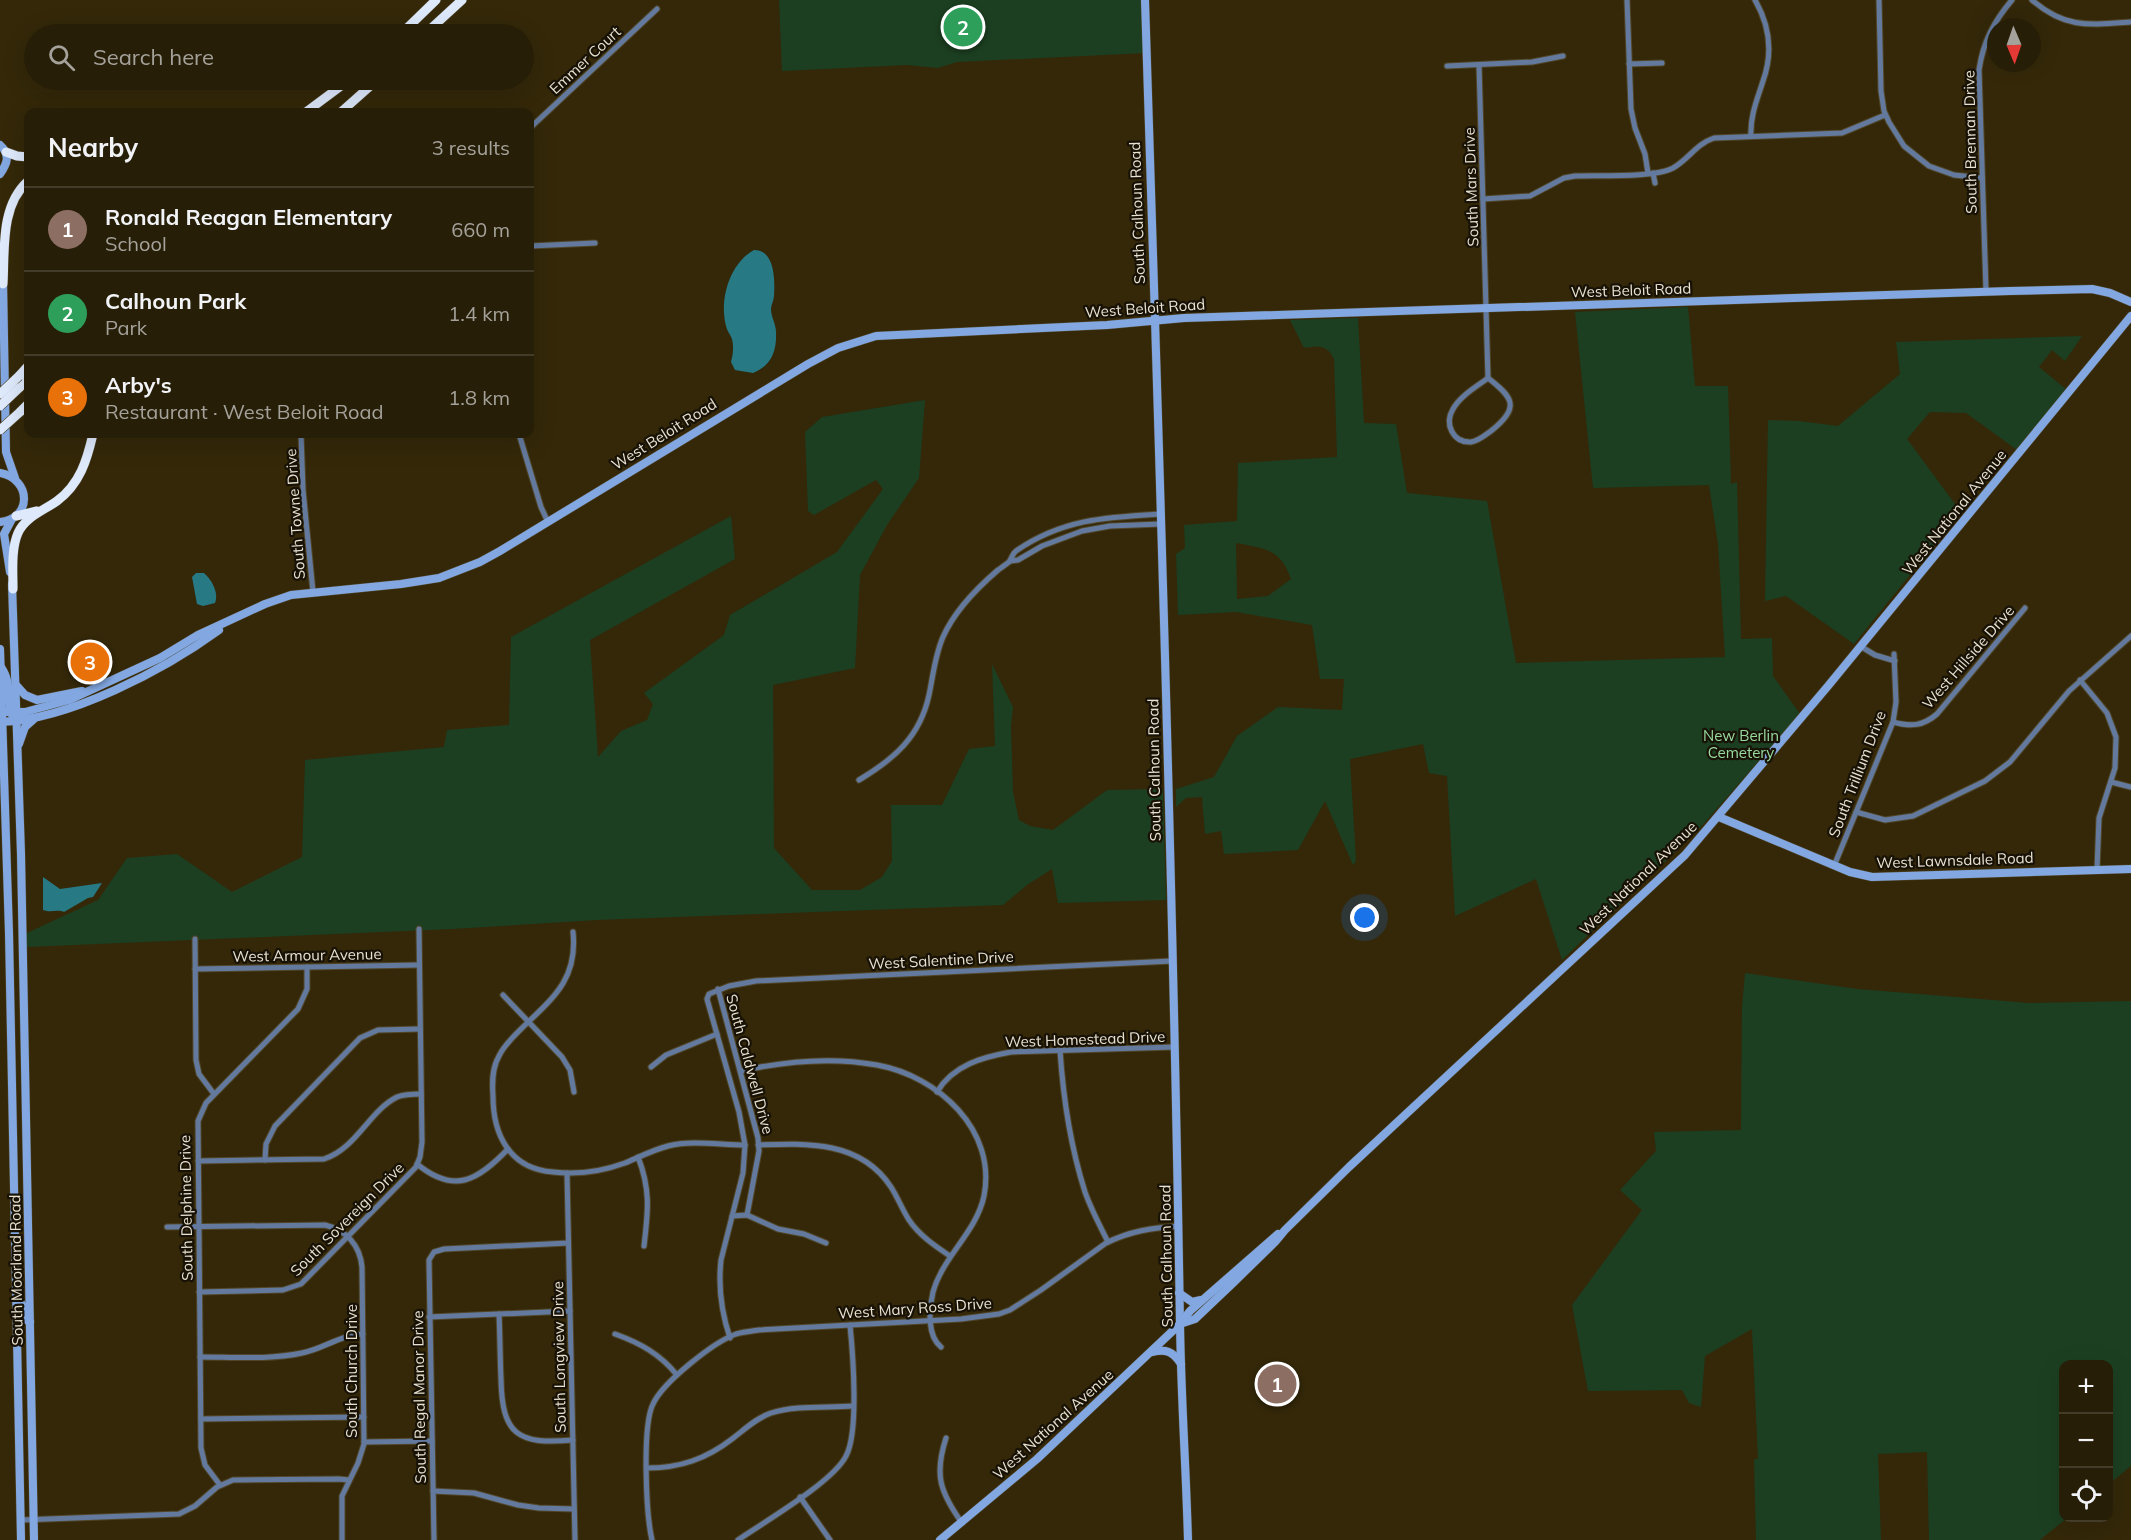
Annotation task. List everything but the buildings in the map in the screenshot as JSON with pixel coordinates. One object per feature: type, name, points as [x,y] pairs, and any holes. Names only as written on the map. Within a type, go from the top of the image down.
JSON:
[{"type":"highway","points":[[411,24],[436,0]]},
{"type":"highway","points":[[436,24],[462,0]]},
{"type":"highway","points":[[312,108],[337,90]]},
{"type":"highway","points":[[321,108],[340,90]]},
{"type":"highway","points":[[346,108],[366,90]]},
{"type":"highway","points":[[2,146],[16,156],[24,157]]},
{"type":"highway","points":[[3,285],[9,212],[15,196],[24,186]]},
{"type":"highway","points":[[0,394],[24,370]]},
{"type":"highway","points":[[0,406],[24,383]]},
{"type":"highway","points":[[0,430],[24,408]]},
{"type":"highway","points":[[13,588],[15,544],[18,533],[25,523],[69,490],[80,475],[92,438]]},
{"type":"highway","points":[[14,518],[48,507]]},
{"type":"main road","name":"South Calhoun Road","points":[[1144,0],[1161,524],[1179,1293],[1188,1540]]},
{"type":"main road","points":[[1,172],[7,162],[2,146]]},
{"type":"main road","points":[[0,256],[3,285],[6,443],[9,465],[15,478]]},
{"type":"main road","name":"West Beloit Road","points":[[2,722],[9,714],[69,700],[98,688],[160,658],[198,635],[291,595],[439,578],[480,562],[808,364],[852,342],[889,334],[1100,325],[1231,316],[1986,291],[2092,289],[2110,292],[2131,302]]},
{"type":"main road","name":"West National Avenue","points":[[1180,1324],[1195,1319],[1349,1167],[1675,864],[1719,817],[2131,316]]},
{"type":"main road","points":[[0,473],[15,478]]},
{"type":"main road","name":"South Moorland Road","points":[[15,478],[23,490],[23,504],[4,534],[13,588],[16,685],[9,714],[2,722],[21,1540]]},
{"type":"main road","points":[[0,522],[14,518]]},
{"type":"main road","name":"West Beloit Road","points":[[9,714],[35,717],[106,694],[182,655],[230,622]]},
{"type":"main road","name":"South Moorland Road","points":[[0,649],[1,690],[18,748],[34,1540]]},
{"type":"main road","points":[[1,667],[8,676],[9,714]]},
{"type":"main road","points":[[16,685],[25,695],[37,699],[98,688]]},
{"type":"main road","points":[[18,748],[25,727],[35,717]]},
{"type":"main road","points":[[0,738],[4,748]]},
{"type":"main road","name":"West Lawnsdale Road","points":[[1719,817],[1860,875],[1884,878],[2131,869]]},
{"type":"main road","points":[[12,1085],[25,1085]]},
{"type":"main road","name":"West National Avenue","points":[[940,1540],[1036,1459],[1150,1353],[1190,1311],[1249,1258],[1285,1230]]},
{"type":"main road","points":[[16,1277],[24,1281],[30,1303]]},
{"type":"main road","points":[[1179,1293],[1192,1302],[1205,1298]]},
{"type":"main road","points":[[17,1298],[22,1306],[24,1319],[30,1322]]},
{"type":"main road","points":[[1150,1353],[1169,1351],[1181,1364]]},
{"type":"street","points":[[1627,0],[1632,118],[1655,183]]},
{"type":"street","points":[[1751,136],[1752,114],[1764,79],[1770,51],[1766,23],[1755,0]]},
{"type":"street","points":[[1879,0],[1881,91],[1885,115],[1899,140],[1920,160],[1944,173],[1982,178]]},
{"type":"street","name":"South Brennan Drive","points":[[1986,291],[1978,84],[1981,58],[1994,24],[2012,0]]},
{"type":"street","points":[[2032,0],[2055,17],[2074,23],[2131,22]]},
{"type":"street","name":"Emmer Court","points":[[534,124],[657,9]]},
{"type":"street","points":[[1447,66],[1532,62],[1563,56]]},
{"type":"street","points":[[1629,64],[1662,63]]},
{"type":"street","name":"South Mars Drive","points":[[1479,65],[1488,378]]},
{"type":"street","points":[[1483,199],[1530,196],[1564,178],[1575,176],[1650,173],[1673,168],[1706,140],[1842,133],[1885,115]]},
{"type":"street","points":[[534,246],[595,243]]},
{"type":"street","points":[[1488,378],[1504,391],[1509,399],[1509,414],[1478,440],[1463,441],[1454,436],[1450,429],[1451,411],[1457,403],[1488,378]]},
{"type":"street","name":"South Towne Drive","points":[[301,438],[303,490],[313,592]]},
{"type":"street","points":[[520,438],[547,520]]},
{"type":"street","points":[[859,780],[887,762],[905,746],[927,704],[943,636],[963,606],[987,579],[1010,561],[1013,553],[1043,536],[1082,522],[1104,517],[1160,514]]},
{"type":"street","points":[[1082,522],[1084,530]]},
{"type":"street","points":[[1010,561],[1018,561],[1047,544],[1084,530],[1110,526],[1161,524]]},
{"type":"street","points":[[1043,536],[1047,544]]},
{"type":"street","name":"West Hillside Drive","points":[[1893,722],[1906,726],[1919,725],[1937,714],[2025,608]]},
{"type":"street","points":[[1856,812],[1885,819],[1913,816],[1985,781],[2010,762],[2054,707],[2080,680],[2131,636]]},
{"type":"street","name":"South Trillium Drive","points":[[1834,866],[1893,722],[1896,702],[1895,658],[1875,655],[1860,646]]},
{"type":"street","points":[[2080,680],[2107,713],[2114,729],[2117,758],[2099,818],[2097,870]]},
{"type":"street","points":[[2111,782],[2131,787]]},
{"type":"street","name":"South Sovereign Drive","points":[[199,1292],[283,1290],[297,1286],[310,1277],[411,1173],[417,1164],[422,1143],[419,929]]},
{"type":"street","points":[[573,932],[573,960],[567,977],[557,994],[501,1051],[493,1074],[493,1117],[498,1134],[508,1149],[521,1161],[534,1168],[547,1172],[567,1173],[607,1168],[676,1145],[745,1145]]},
{"type":"street","points":[[195,939],[197,1067],[204,1082],[214,1094]]},
{"type":"street","name":"West Salentine Drive","points":[[715,990],[742,983],[768,980],[1172,961]]},
{"type":"street","name":"West Armour Avenue","points":[[195,969],[419,965]]},
{"type":"street","name":"South Delphine Drive","points":[[220,1485],[208,1470],[202,1456],[198,1121],[202,1108],[214,1094],[297,1009],[307,989],[308,967]]},
{"type":"street","name":"South Caldwell Drive","points":[[730,1338],[719,1290],[721,1260],[743,1173],[745,1145],[741,1122],[707,999],[709,994],[715,990],[741,1071],[758,1144],[756,1170],[747,1215]]},
{"type":"street","points":[[503,995],[566,1062],[574,1092]]},
{"type":"street","points":[[265,1160],[266,1144],[275,1126],[360,1038],[378,1030],[420,1029]]},
{"type":"street","points":[[651,1067],[666,1055],[717,1034]]},
{"type":"street","name":"West Homestead Drive","points":[[937,1092],[958,1071],[977,1060],[1011,1052],[1175,1047]]},
{"type":"street","points":[[1060,1050],[1063,1084],[1083,1184],[1108,1242]]},
{"type":"street","points":[[741,1071],[796,1062],[854,1062],[879,1066],[902,1072],[937,1092],[965,1116],[974,1131],[984,1162],[984,1195],[972,1226],[950,1256],[937,1279],[932,1295],[933,1338],[941,1347]]},
{"type":"street","points":[[198,1161],[317,1159],[332,1156],[345,1147],[390,1102],[403,1095],[421,1094]]},
{"type":"street","points":[[758,1144],[832,1147],[852,1153],[867,1161],[886,1180],[909,1220],[950,1256]]},
{"type":"street","points":[[417,1164],[439,1179],[465,1180],[483,1173],[508,1149]]},
{"type":"street","points":[[638,1157],[648,1191],[649,1208],[644,1246]]},
{"type":"street","name":"South Longview Drive","points":[[567,1173],[575,1540]]},
{"type":"street","points":[[732,1216],[747,1215],[778,1229],[804,1234],[826,1243]]},
{"type":"street","points":[[167,1227],[325,1225],[349,1237]]},
{"type":"street","name":"West Mary Ross Drive","points":[[652,1540],[649,1518],[647,1420],[653,1404],[663,1389],[677,1375],[722,1341],[759,1330],[983,1317],[1010,1310],[1108,1242],[1137,1231],[1179,1226]]},
{"type":"street","name":"South Church Drive","points":[[342,1540],[341,1503],[364,1442],[362,1263],[358,1249],[349,1237]]},
{"type":"street","name":"South Regal Manor Drive","points":[[434,1540],[428,1263],[432,1254],[444,1249],[568,1244]]},
{"type":"street","points":[[429,1317],[570,1311]]},
{"type":"street","points":[[499,1314],[501,1401],[507,1420],[518,1434],[530,1440],[539,1442],[573,1440]]},
{"type":"street","points":[[738,1540],[826,1479],[839,1467],[850,1447],[854,1431],[850,1325]]},
{"type":"street","points":[[200,1357],[294,1355],[315,1350],[348,1335],[363,1334]]},
{"type":"street","points":[[615,1334],[651,1349],[677,1375]]},
{"type":"street","points":[[647,1468],[668,1467],[702,1458],[769,1413],[853,1406]]},
{"type":"street","points":[[201,1419],[364,1417]]},
{"type":"street","points":[[946,1438],[940,1461],[940,1484],[946,1499],[962,1523]]},
{"type":"street","points":[[364,1442],[432,1441]]},
{"type":"street","points":[[21,1520],[179,1514],[195,1506],[220,1485],[240,1480],[349,1480]]},
{"type":"street","points":[[433,1491],[474,1493],[533,1508],[574,1509]]},
{"type":"street","points":[[800,1497],[830,1540]]},
{"type":"green space","points":[[779,0],[1145,0],[1146,53],[957,62],[938,68],[907,65],[782,71]]},
{"type":"green space","name":"New Berlin Cemetery","points":[[1688,307],[1695,386],[1728,386],[1731,484],[1737,482],[1741,639],[1772,638],[1773,676],[1800,714],[1700,828],[1562,960],[1536,879],[1455,916],[1447,776],[1429,773],[1423,744],[1350,759],[1356,861],[1353,865],[1325,801],[1298,850],[1224,854],[1221,831],[1205,834],[1202,797],[1186,798],[1176,807],[1176,789],[1214,777],[1237,736],[1278,707],[1342,710],[1344,679],[1320,679],[1312,625],[1236,612],[1178,615],[1176,554],[1185,548],[1184,525],[1237,521],[1238,463],[1337,457],[1334,359],[1329,351],[1323,348],[1303,346],[1290,320],[1358,318],[1364,423],[1396,424],[1407,493],[1487,501],[1516,663],[1725,657],[1718,544],[1709,485],[1593,488],[1575,312]],"holes":[[[1236,543],[1270,552],[1282,561],[1291,579],[1268,596],[1237,599]]]},
{"type":"green space","points":[[2082,336],[2065,361],[2052,350],[2039,367],[2067,390],[2017,450],[1966,413],[1930,412],[1907,439],[1961,512],[1854,644],[1786,596],[1765,601],[1768,420],[1838,426],[1900,374],[1896,342]]},
{"type":"green space","points":[[925,400],[919,478],[887,525],[860,575],[855,668],[773,685],[774,848],[812,890],[860,890],[882,877],[892,861],[891,805],[942,805],[969,749],[995,746],[992,664],[1013,707],[1011,726],[1013,792],[1019,820],[1030,826],[1053,830],[1107,790],[1163,789],[1166,900],[1058,903],[1052,869],[1027,885],[1003,905],[597,920],[452,929],[27,947],[27,933],[98,900],[127,858],[177,854],[232,892],[302,857],[305,760],[444,747],[447,730],[509,725],[511,637],[731,516],[735,559],[590,640],[598,757],[621,731],[647,720],[653,704],[644,693],[724,635],[730,615],[837,552],[883,489],[876,480],[814,515],[808,511],[805,432],[822,417]]},
{"type":"green space","points":[[1745,973],[1858,989],[2029,1003],[2131,1001],[2131,1466],[2113,1481],[2113,1360],[2059,1360],[2059,1522],[2062,1522],[2040,1540],[1929,1540],[1927,1452],[1878,1454],[1881,1540],[1756,1540],[1754,1459],[1758,1459],[1752,1329],[1705,1356],[1701,1407],[1689,1403],[1682,1390],[1588,1391],[1572,1305],[1642,1210],[1620,1190],[1656,1151],[1654,1132],[1741,1130],[1742,1007]]},
{"type":"water","points":[[754,250],[766,255],[774,274],[774,298],[771,309],[776,339],[772,357],[753,373],[735,370],[731,362],[733,342],[726,326],[724,305],[728,283],[733,273],[746,256]]},
{"type":"water","points":[[196,573],[204,573],[210,579],[216,595],[215,603],[203,606],[197,604],[192,577]]},
{"type":"water","points":[[43,877],[60,889],[102,883],[93,897],[64,912],[49,911],[43,910]]},
{"type":"place","name":"Calhoun Park","points":[[963,27]]},
{"type":"place","name":"Arby's","points":[[90,662]]},
{"type":"place","name":"Ronald Reagan Elementary","points":[[1277,1384]]}]
